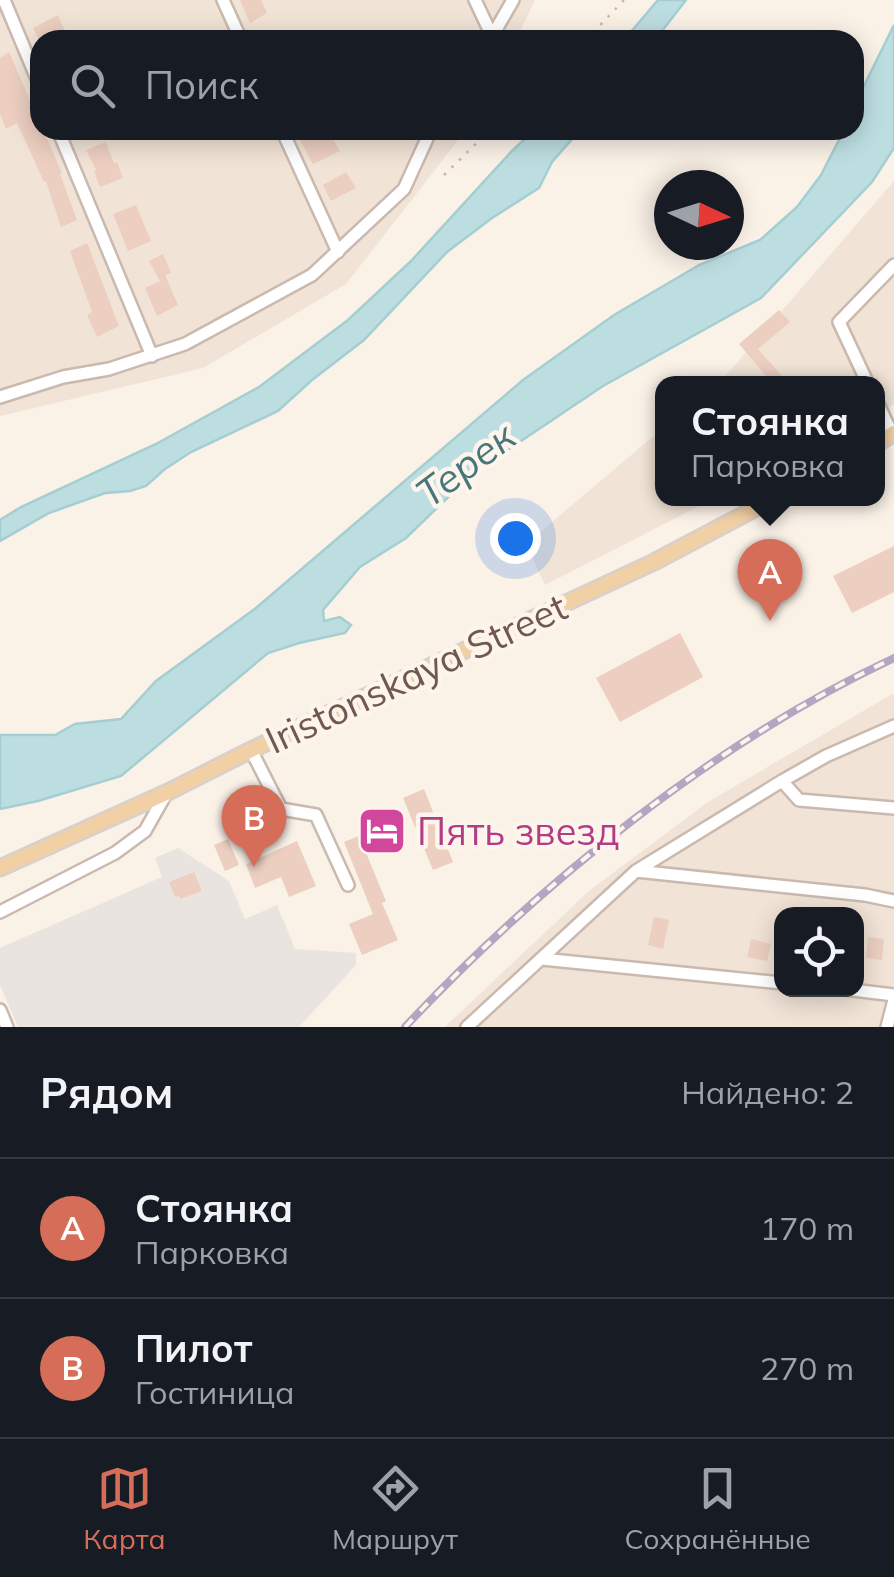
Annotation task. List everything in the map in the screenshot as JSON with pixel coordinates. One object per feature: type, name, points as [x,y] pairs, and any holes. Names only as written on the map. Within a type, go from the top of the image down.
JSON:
[{"type":"main road","name":"Iristonskaya Street","points":[[0,868],[654,562],[760,506]]},
{"type":"street","points":[[4,0],[30,62]]},
{"type":"street","points":[[223,0],[236,30]]},
{"type":"street","points":[[474,0],[487,30]]},
{"type":"street","points":[[496,30],[513,0]]},
{"type":"street","points":[[62,140],[152,356]]},
{"type":"street","points":[[287,140],[338,252]]},
{"type":"street","points":[[0,397],[185,344],[312,275],[404,189],[426,140]]},
{"type":"street","points":[[864,376],[839,322],[894,265]]},
{"type":"street","points":[[467,1027],[636,871],[826,756],[894,726]]},
{"type":"street","points":[[252,750],[281,809],[316,814],[348,885]]},
{"type":"street","points":[[782,781],[798,800],[894,808]]},
{"type":"street","points":[[0,912],[115,853],[145,831],[168,792]]},
{"type":"street","points":[[636,871],[894,901]]},
{"type":"street","points":[[542,958],[774,982]]},
{"type":"street","points":[[864,993],[894,997],[887,1027]]},
{"type":"street","points":[[0,1010],[7,1027]]},
{"type":"path","points":[[596,30],[624,0]]},
{"type":"path","points":[[444,174],[480,140]]},
{"type":"shaded area","points":[[0,0],[535,0],[521,30],[30,30],[30,140],[458,140],[346,284],[203,368],[0,416]]},
{"type":"shaded area","points":[[894,181],[894,404],[885,409],[885,376],[725,376]]},
{"type":"shaded area","points":[[655,435],[655,506],[699,506],[545,585],[526,544]]},
{"type":"shaded area","points":[[894,693],[894,1027],[445,1027],[589,891],[708,802]]},
{"type":"shaded area","points":[[178,848],[229,881],[245,919],[277,905],[295,949],[356,953],[356,965],[299,1027],[18,1027],[0,985],[0,948],[162,877],[155,858]]},
{"type":"water","points":[[658,0],[686,0],[663,30],[632,30]]},
{"type":"water","name":"Терек","points":[[894,25],[894,148],[872,182],[761,298],[603,386],[472,474],[406,538],[360,567],[323,610],[324,621],[340,617],[351,625],[345,633],[268,653],[121,776],[0,809],[0,735],[55,735],[75,724],[121,719],[156,681],[256,608],[523,380],[614,315],[699,265],[711,260],[744,260],[744,247],[760,240],[797,207],[821,175],[839,140],[864,140],[864,86]]},
{"type":"water","points":[[524,140],[571,140],[552,162],[539,188],[447,252],[364,340],[278,411],[191,452],[146,486],[105,493],[49,513],[0,541],[0,520],[156,444],[259,387],[348,320],[411,261]]},
{"type":"building","points":[[240,0],[261,0],[267,13],[250,23]]},
{"type":"building","points":[[58,15],[65,30],[34,30]]},
{"type":"building","points":[[9,52],[30,100],[30,140],[47,140],[62,173],[77,220],[61,227],[46,181],[17,123],[6,129],[0,114],[0,58]]},
{"type":"building","points":[[300,140],[334,140],[340,151],[313,164]]},
{"type":"building","points":[[106,142],[123,178],[100,187],[86,150]]},
{"type":"building","points":[[346,172],[356,188],[331,201],[323,185]]},
{"type":"building","points":[[136,205],[151,241],[128,251],[113,214]]},
{"type":"building","points":[[87,243],[119,326],[97,337],[70,251]]},
{"type":"building","points":[[163,254],[171,273],[165,275],[178,305],[157,316],[145,288],[160,281],[149,261]]},
{"type":"building","points":[[779,310],[790,322],[758,349],[782,376],[766,376],[739,344]]},
{"type":"building","points":[[894,546],[894,592],[852,613],[833,576]]},
{"type":"building","points":[[680,633],[703,677],[620,722],[596,678]]},
{"type":"building","points":[[424,789],[453,862],[433,870],[403,798]]},
{"type":"building","points":[[394,821],[404,846],[388,853],[378,827]]},
{"type":"building","points":[[359,836],[398,940],[362,955],[349,924],[373,914],[344,842]]},
{"type":"building","points":[[228,839],[239,865],[225,871],[214,845]]},
{"type":"building","points":[[297,841],[316,886],[289,897],[281,877],[255,888],[246,864]]},
{"type":"building","points":[[194,872],[202,891],[180,899],[175,897],[169,882]]},
{"type":"building","points":[[654,917],[669,920],[663,949],[648,945]]},
{"type":"building","points":[[868,937],[884,939],[882,960],[866,958]]},
{"type":"building","points":[[751,939],[771,944],[767,961],[747,957]]},
{"type":"railway","points":[[405,1027],[513,920],[633,820],[761,731],[894,658]]},
{"type":"place","name":"Стоянка","points":[[770,621]]},
{"type":"place","name":"Пять звезд","points":[[382,831]]},
{"type":"place","name":"Пилот","points":[[254,867]]}]
